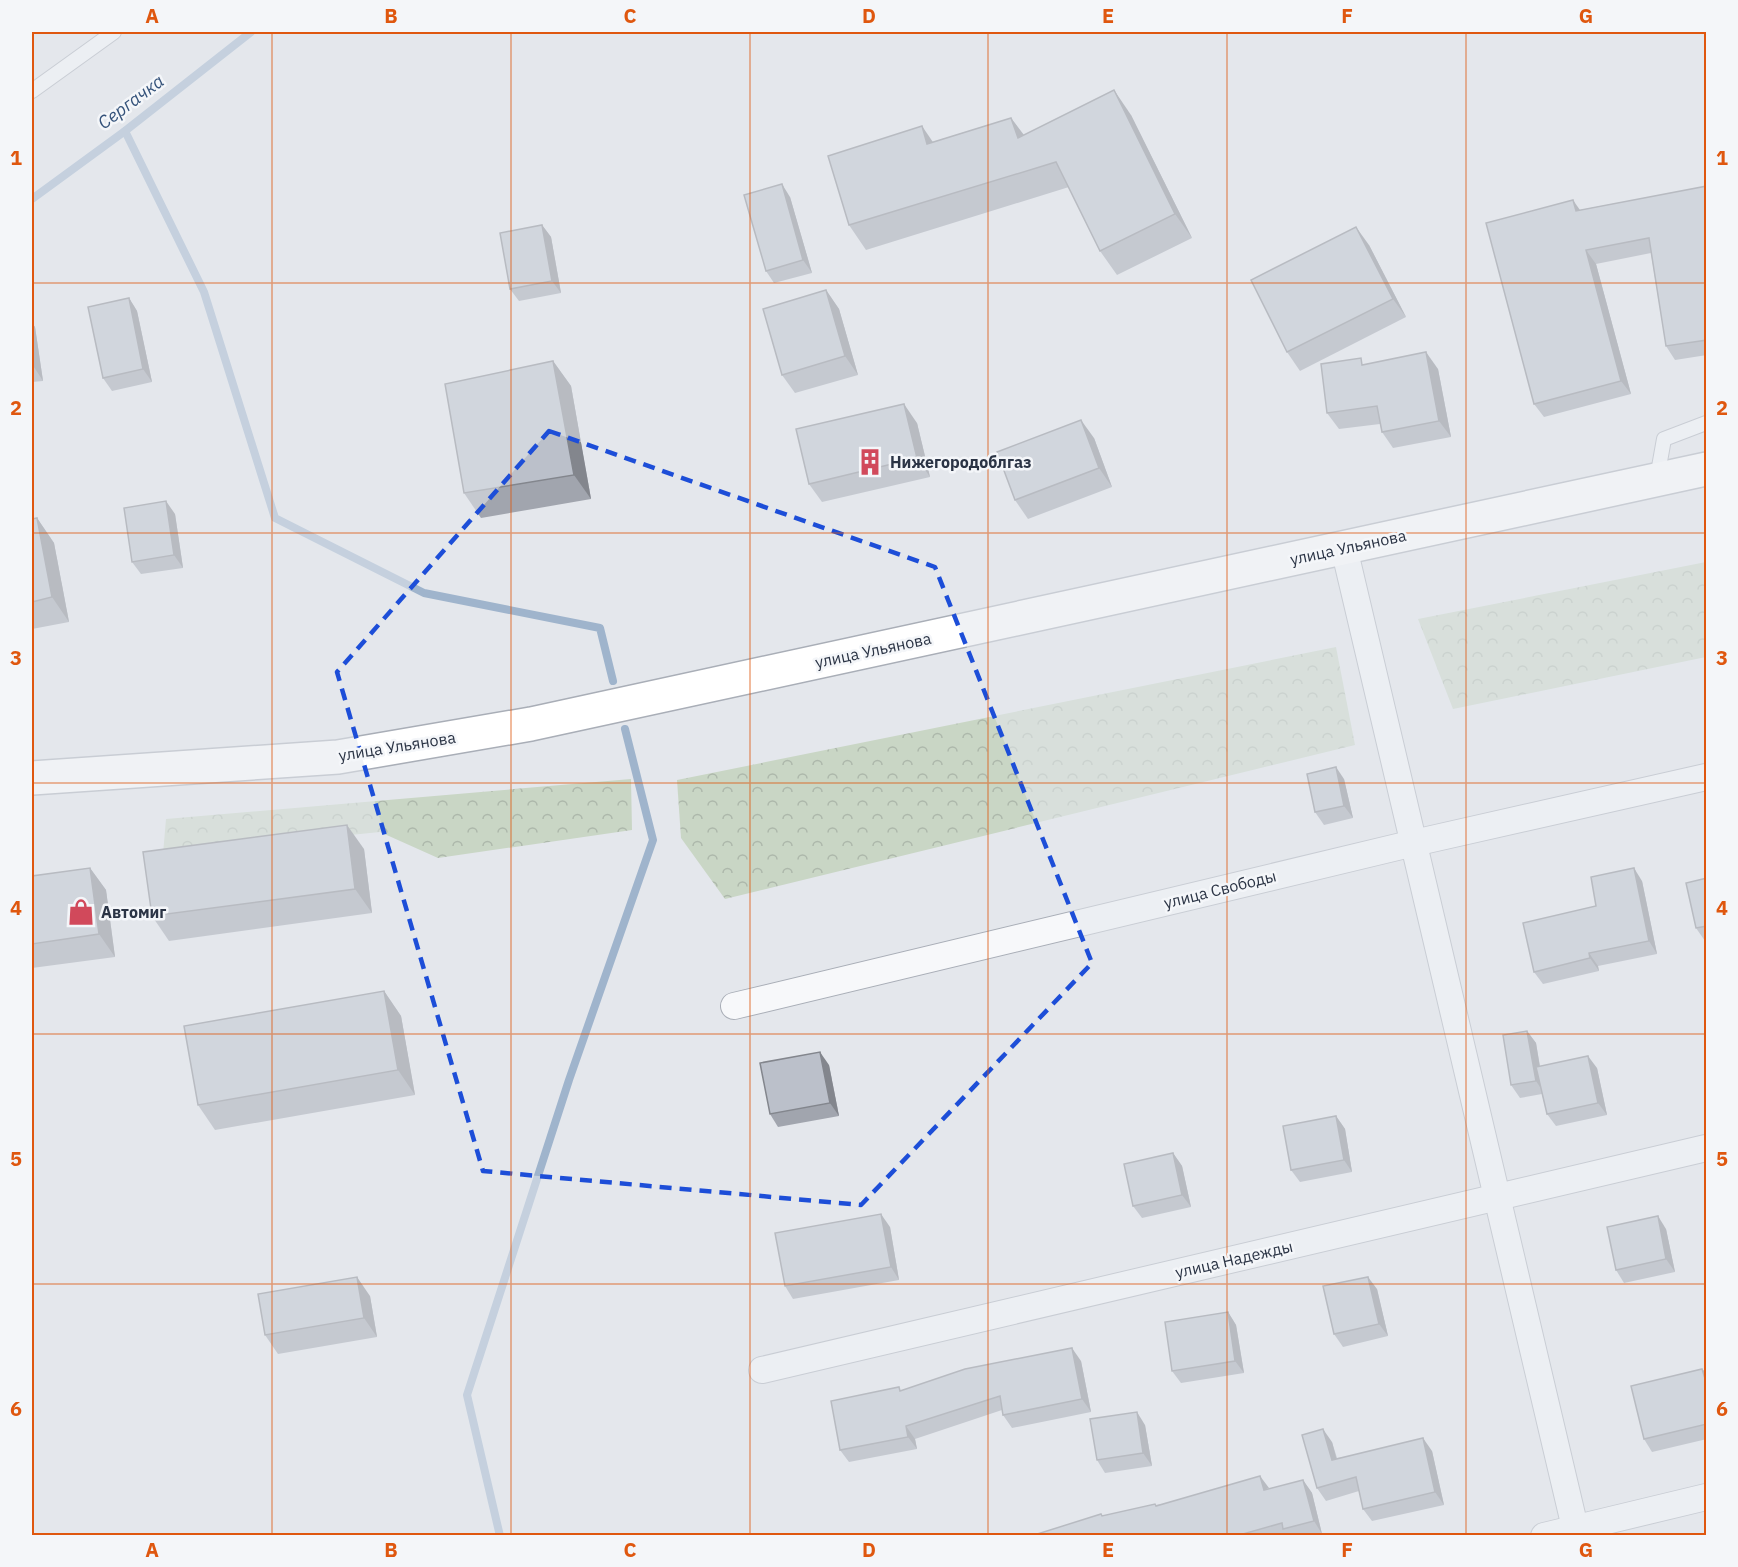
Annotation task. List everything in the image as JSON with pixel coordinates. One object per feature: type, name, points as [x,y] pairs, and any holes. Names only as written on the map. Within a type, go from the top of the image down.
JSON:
[{"type":"main road","name":"улица Ульянова","points":[[32,778],[338,756],[531,724],[1707,469]]},
{"type":"street","points":[[1344,548],[1576,1532]]},
{"type":"street","name":"улица Свободы","points":[[734,1006],[1414,843],[1707,777]]},
{"type":"street","name":"улица Надежды","points":[[762,1370],[1707,1148]]},
{"type":"street","points":[[1544,1536],[1576,1532],[1707,1497]]},
{"type":"lane","points":[[32,91],[114,32]]},
{"type":"lane","points":[[1656,480],[1664,439],[1707,423]]},
{"type":"highlighted area","points":[[549,431],[935,567],[1092,963],[861,1205],[483,1171],[337,672]]},
{"type":"green space","points":[[1706,562],[1706,657],[1453,709],[1418,619]]},
{"type":"green space","points":[[1336,647],[1355,745],[725,899],[681,838],[677,780]]},
{"type":"green space","points":[[631,779],[632,830],[438,858],[380,832],[163,854],[166,819]]},
{"type":"building","points":[[1114,90],[1175,214],[1100,251],[1056,162],[849,225],[828,156],[922,126],[927,144],[1011,118],[1018,138]]},
{"type":"building","points":[[782,184],[803,260],[766,271],[744,195]]},
{"type":"building","points":[[1707,186],[1707,340],[1666,346],[1649,238],[1586,250],[1621,381],[1534,404],[1486,223],[1573,200],[1576,211]]},
{"type":"building","points":[[542,225],[552,281],[510,289],[500,233]]},
{"type":"building","points":[[1356,227],[1393,299],[1287,352],[1251,280]]},
{"type":"building","points":[[826,290],[845,356],[782,375],[763,309]]},
{"type":"building","points":[[129,298],[143,369],[103,378],[88,307]]},
{"type":"building","points":[[1426,352],[1439,421],[1382,432],[1377,406],[1327,413],[1321,364],[1361,358],[1362,365]]},
{"type":"building","points":[[553,361],[574,475],[464,493],[445,384]]},
{"type":"building","points":[[904,404],[917,458],[809,484],[796,429]]},
{"type":"building","points":[[1081,420],[1099,468],[1015,500],[997,452]]},
{"type":"building","points":[[166,501],[174,555],[132,562],[124,508]]},
{"type":"building","points":[[37,518],[52,597],[32,602],[32,519]]},
{"type":"building","points":[[1336,767],[1344,806],[1315,812],[1307,774]]},
{"type":"building","points":[[347,825],[355,889],[152,916],[143,852]]},
{"type":"building","points":[[90,868],[99,934],[32,944],[32,876]]},
{"type":"building","points":[[1634,868],[1649,941],[1589,953],[1590,958],[1534,972],[1523,923],[1596,906],[1591,877]]},
{"type":"building","points":[[1707,878],[1707,926],[1696,928],[1686,883]]},
{"type":"building","points":[[384,991],[398,1070],[198,1105],[184,1026]]},
{"type":"building","points":[[1527,1031],[1536,1081],[1511,1085],[1503,1035]]},
{"type":"building","points":[[820,1052],[830,1103],[770,1114],[760,1063]]},
{"type":"building","points":[[1588,1056],[1598,1103],[1547,1114],[1536,1067]]},
{"type":"building","points":[[1336,1116],[1344,1160],[1291,1170],[1283,1126]]},
{"type":"building","points":[[1173,1153],[1182,1195],[1133,1206],[1124,1164]]},
{"type":"building","points":[[881,1214],[891,1267],[785,1286],[775,1233]]},
{"type":"building","points":[[1658,1216],[1666,1259],[1616,1270],[1607,1227]]},
{"type":"building","points":[[357,1277],[364,1318],[265,1335],[258,1294]]},
{"type":"building","points":[[1368,1277],[1379,1324],[1334,1334],[1323,1286]]},
{"type":"building","points":[[1228,1312],[1235,1361],[1172,1371],[1165,1322]]},
{"type":"building","points":[[1072,1348],[1082,1399],[1003,1415],[1000,1396],[906,1426],[908,1437],[840,1450],[831,1401],[899,1387],[900,1391],[965,1369]]},
{"type":"building","points":[[1702,1369],[1707,1385],[1707,1424],[1644,1439],[1631,1386]]},
{"type":"building","points":[[1137,1412],[1143,1453],[1097,1460],[1090,1419]]},
{"type":"building","points":[[1323,1429],[1332,1460],[1423,1438],[1435,1492],[1363,1509],[1356,1477],[1317,1488],[1302,1435]]},
{"type":"building","points":[[1260,1476],[1264,1490],[1303,1480],[1314,1521],[1283,1529],[1282,1523],[1236,1536],[1031,1536],[1101,1514],[1102,1516],[1155,1504],[1156,1506]]},
{"type":"waterway","name":"Сергачка","points":[[32,199],[125,131],[251,32]]},
{"type":"waterway","points":[[125,131],[204,292],[275,518],[424,593],[600,628],[613,681]]},
{"type":"waterway","points":[[500,1536],[467,1395],[569,1080],[653,840],[625,729]]},
{"type":"place","name":"Нижегородоблгаз","points":[[870,462]]},
{"type":"place","name":"Автомиг","points":[[81,912]]}]
